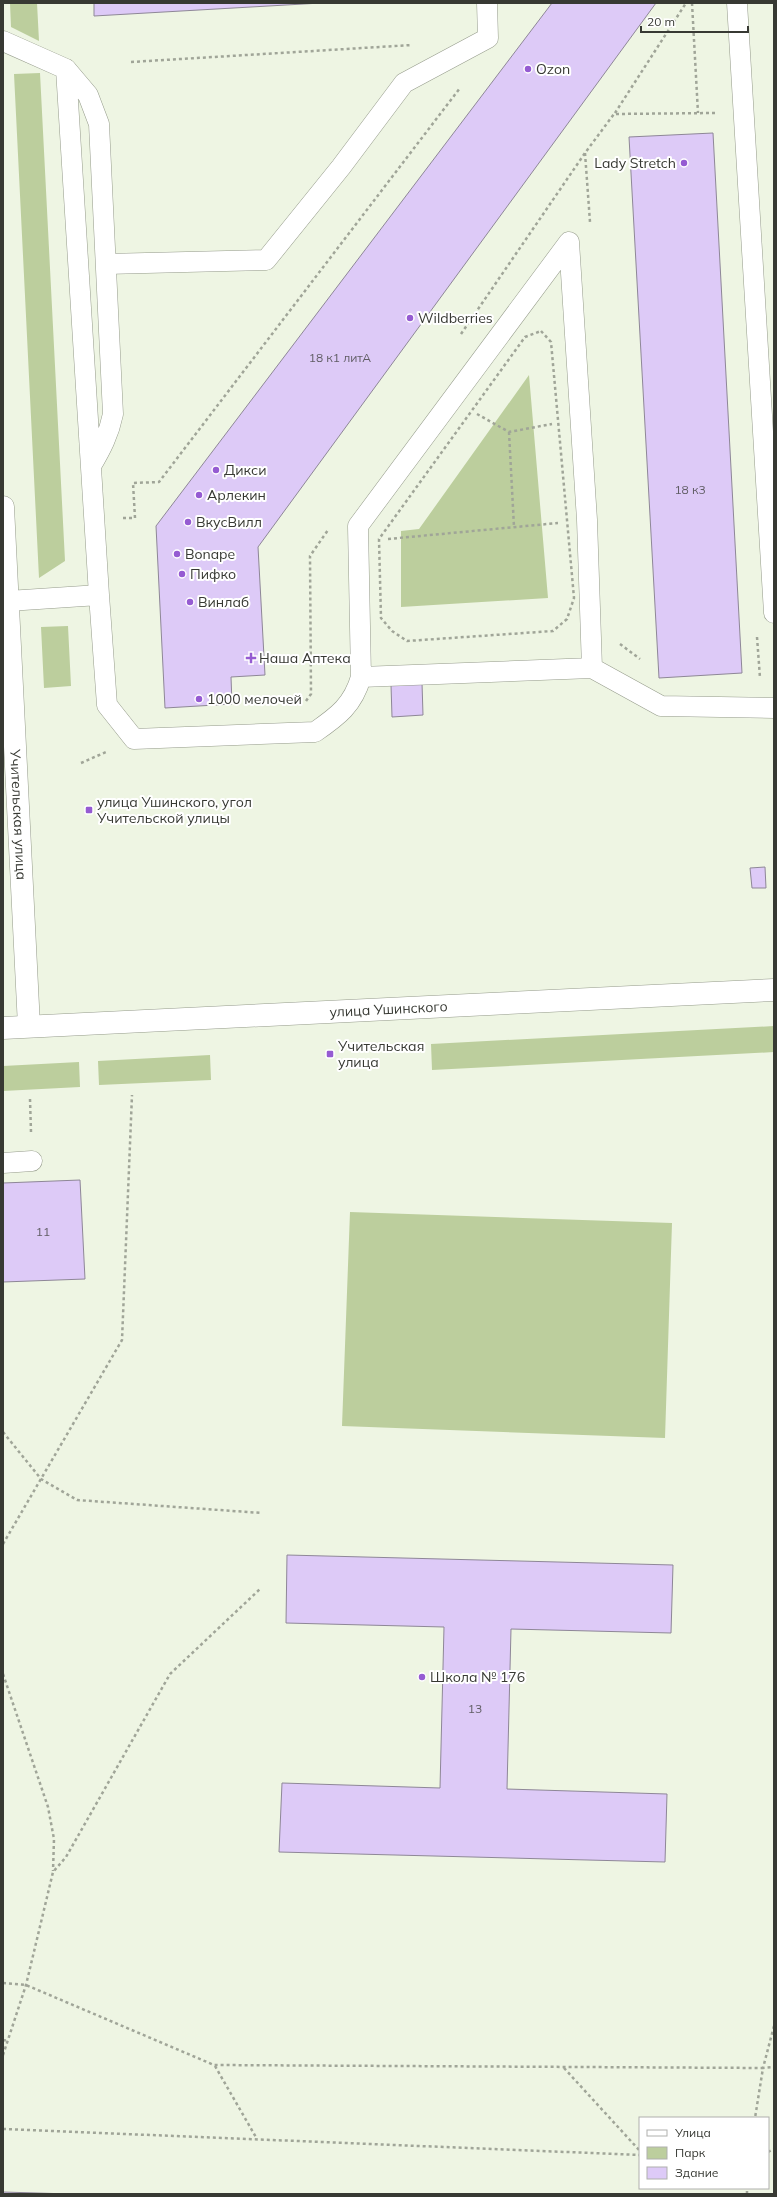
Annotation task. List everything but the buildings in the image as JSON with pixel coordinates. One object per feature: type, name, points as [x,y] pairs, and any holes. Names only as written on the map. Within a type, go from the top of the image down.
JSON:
[{"type":"street","name":"Учительская улица","points":[[3,507],[29,1026]]},
{"type":"street","name":"улица Ушинского","points":[[3,1028],[774,990]]},
{"type":"lane","points":[[93,265],[266,260],[341,167],[404,82],[488,38],[487,3]]},
{"type":"lane","points":[[737,3],[774,613]]},
{"type":"lane","points":[[3,41],[66,70],[88,95],[100,124],[93,265],[91,466],[107,705],[134,738],[315,732],[334,718],[349,703],[356,694],[361,677],[358,526],[569,242],[587,520],[592,668]]},
{"type":"lane","points":[[66,70],[113,414],[110,428],[104,443],[91,466]]},
{"type":"lane","points":[[8,601],[99,595]]},
{"type":"lane","points":[[361,677],[592,668],[661,706],[774,708]]},
{"type":"lane","points":[[3,1163],[32,1161]]},
{"type":"path","points":[[459,337],[585,153],[614,114],[686,3]]},
{"type":"path","points":[[692,3],[698,113]]},
{"type":"path","points":[[614,114],[698,113],[718,114],[720,116]]},
{"type":"path","points":[[585,153],[590,225]]},
{"type":"path","points":[[540,331],[551,342],[559,423],[574,598],[567,619],[552,631],[407,641],[392,631],[381,618],[379,539],[525,337],[540,331]]},
{"type":"path","points":[[472,411],[509,432],[559,423]]},
{"type":"path","points":[[509,432],[514,527]]},
{"type":"path","points":[[122,526],[122,518],[135,518],[133,483]]},
{"type":"path","points":[[304,704],[311,694],[310,556],[338,515],[379,539],[587,520]]},
{"type":"path","points":[[757,632],[760,680]]},
{"type":"path","points":[[617,641],[642,660]]},
{"type":"path","points":[[752,680],[767,679]]},
{"type":"path","points":[[3,1544],[122,1340],[132,1095]]},
{"type":"path","points":[[3,1432],[41,1479],[77,1500],[262,1513]]},
{"type":"path","points":[[53,1872],[66,1857],[170,1674],[260,1589]]},
{"type":"path","points":[[3,1674],[48,1808],[54,1839],[53,1872],[26,1985],[3,2055]]},
{"type":"path","points":[[3,1983],[26,1985],[214,2065],[774,2067]]},
{"type":"path","points":[[755,2117],[763,2068],[774,2026]]},
{"type":"path","points":[[3,2040],[8,2041]]},
{"type":"path","points":[[214,2065],[257,2140]]},
{"type":"path","points":[[563,2067],[639,2150]]},
{"type":"path","points":[[3,2129],[639,2155]]},
{"type":"green space","points":[[10,3],[37,3],[39,41],[11,27]]},
{"type":"green space","points":[[40,73],[65,561],[39,578],[14,74]]},
{"type":"green space","points":[[529,375],[548,598],[401,607],[401,531],[419,529]]},
{"type":"green space","points":[[68,626],[71,686],[44,688],[41,627]]},
{"type":"green space","points":[[774,1026],[774,1052],[432,1070],[431,1044]]},
{"type":"green space","points":[[210,1055],[211,1080],[99,1085],[98,1061]]},
{"type":"green space","points":[[79,1062],[80,1087],[3,1091],[3,1066]]},
{"type":"green space","points":[[350,1212],[672,1223],[665,1438],[342,1426]]},
{"type":"place","name":"Ozon","points":[[528,69]]},
{"type":"place","name":"Lady Stretch","points":[[684,163]]},
{"type":"place","name":"Wildberries","points":[[410,318]]},
{"type":"place","name":"Дикси","points":[[216,470]]},
{"type":"place","name":"Арлекин","points":[[199,495]]},
{"type":"place","name":"ВкусВилл","points":[[188,522]]},
{"type":"place","name":"Bonape","points":[[177,554]]},
{"type":"place","name":"Пифко","points":[[182,574]]},
{"type":"place","name":"Винлаб","points":[[190,602]]},
{"type":"place","name":"Наша Аптека","points":[[251,658]]},
{"type":"place","name":"1000 мелочей","points":[[199,699]]},
{"type":"place","name":"улица Ушинского, угол Учительской улицы","points":[[89,810]]},
{"type":"place","name":"Учительская улица","points":[[330,1054]]},
{"type":"place","name":"Школа № 176","points":[[422,1677]]}]
